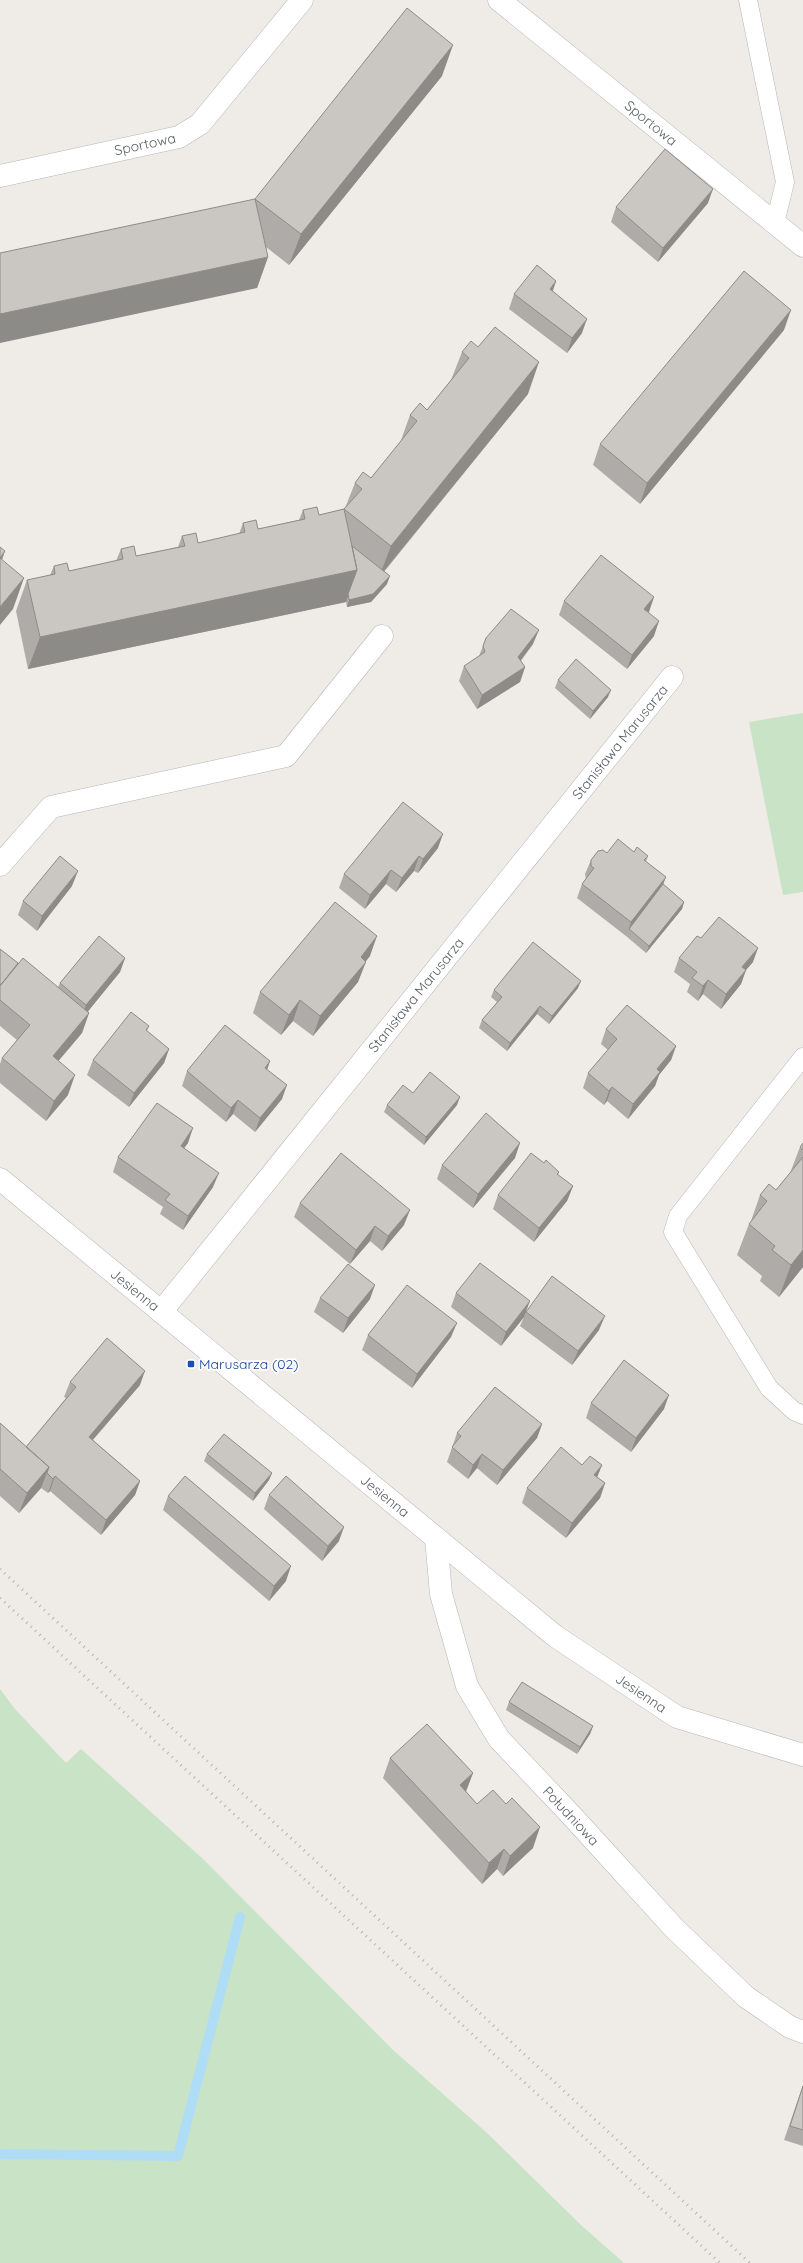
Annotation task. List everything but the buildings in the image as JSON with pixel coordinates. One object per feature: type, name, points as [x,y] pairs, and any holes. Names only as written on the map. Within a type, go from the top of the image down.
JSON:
[{"type":"street","name":"Sportowa","points":[[0,176],[179,138],[200,124],[302,0]]},
{"type":"street","name":"Sportowa","points":[[498,0],[803,246]]},
{"type":"street","points":[[0,865],[51,808],[286,756],[382,636]]},
{"type":"street","name":"Stanisława Marusarza","points":[[161,1312],[672,677]]},
{"type":"street","name":"Jesienna","points":[[0,1179],[555,1636],[677,1717],[803,1755]]},
{"type":"street","name":"Południowa","points":[[436,1538],[441,1594],[467,1686],[499,1739],[572,1816],[674,1928],[746,1997],[790,2027],[803,2032]]},
{"type":"lane","points":[[748,0],[785,182],[775,223]]},
{"type":"lane","points":[[803,1057],[678,1216],[673,1232],[770,1388],[794,1411],[803,1415]]},
{"type":"green space","points":[[803,713],[803,892],[783,895],[749,722]]},
{"type":"green space","points":[[0,1689],[15,1709],[66,1763],[81,1749],[202,1858],[392,2049],[486,2132],[581,2225],[624,2263],[0,2263]]},
{"type":"waterway","points":[[0,2154],[178,2156],[240,1917]]},
{"type":"railway","points":[[0,1569],[750,2263]]},
{"type":"railway","points":[[0,1598],[720,2263]]},
{"type":"place","name":"Marusarza (02)","points":[[191,1364]]}]
